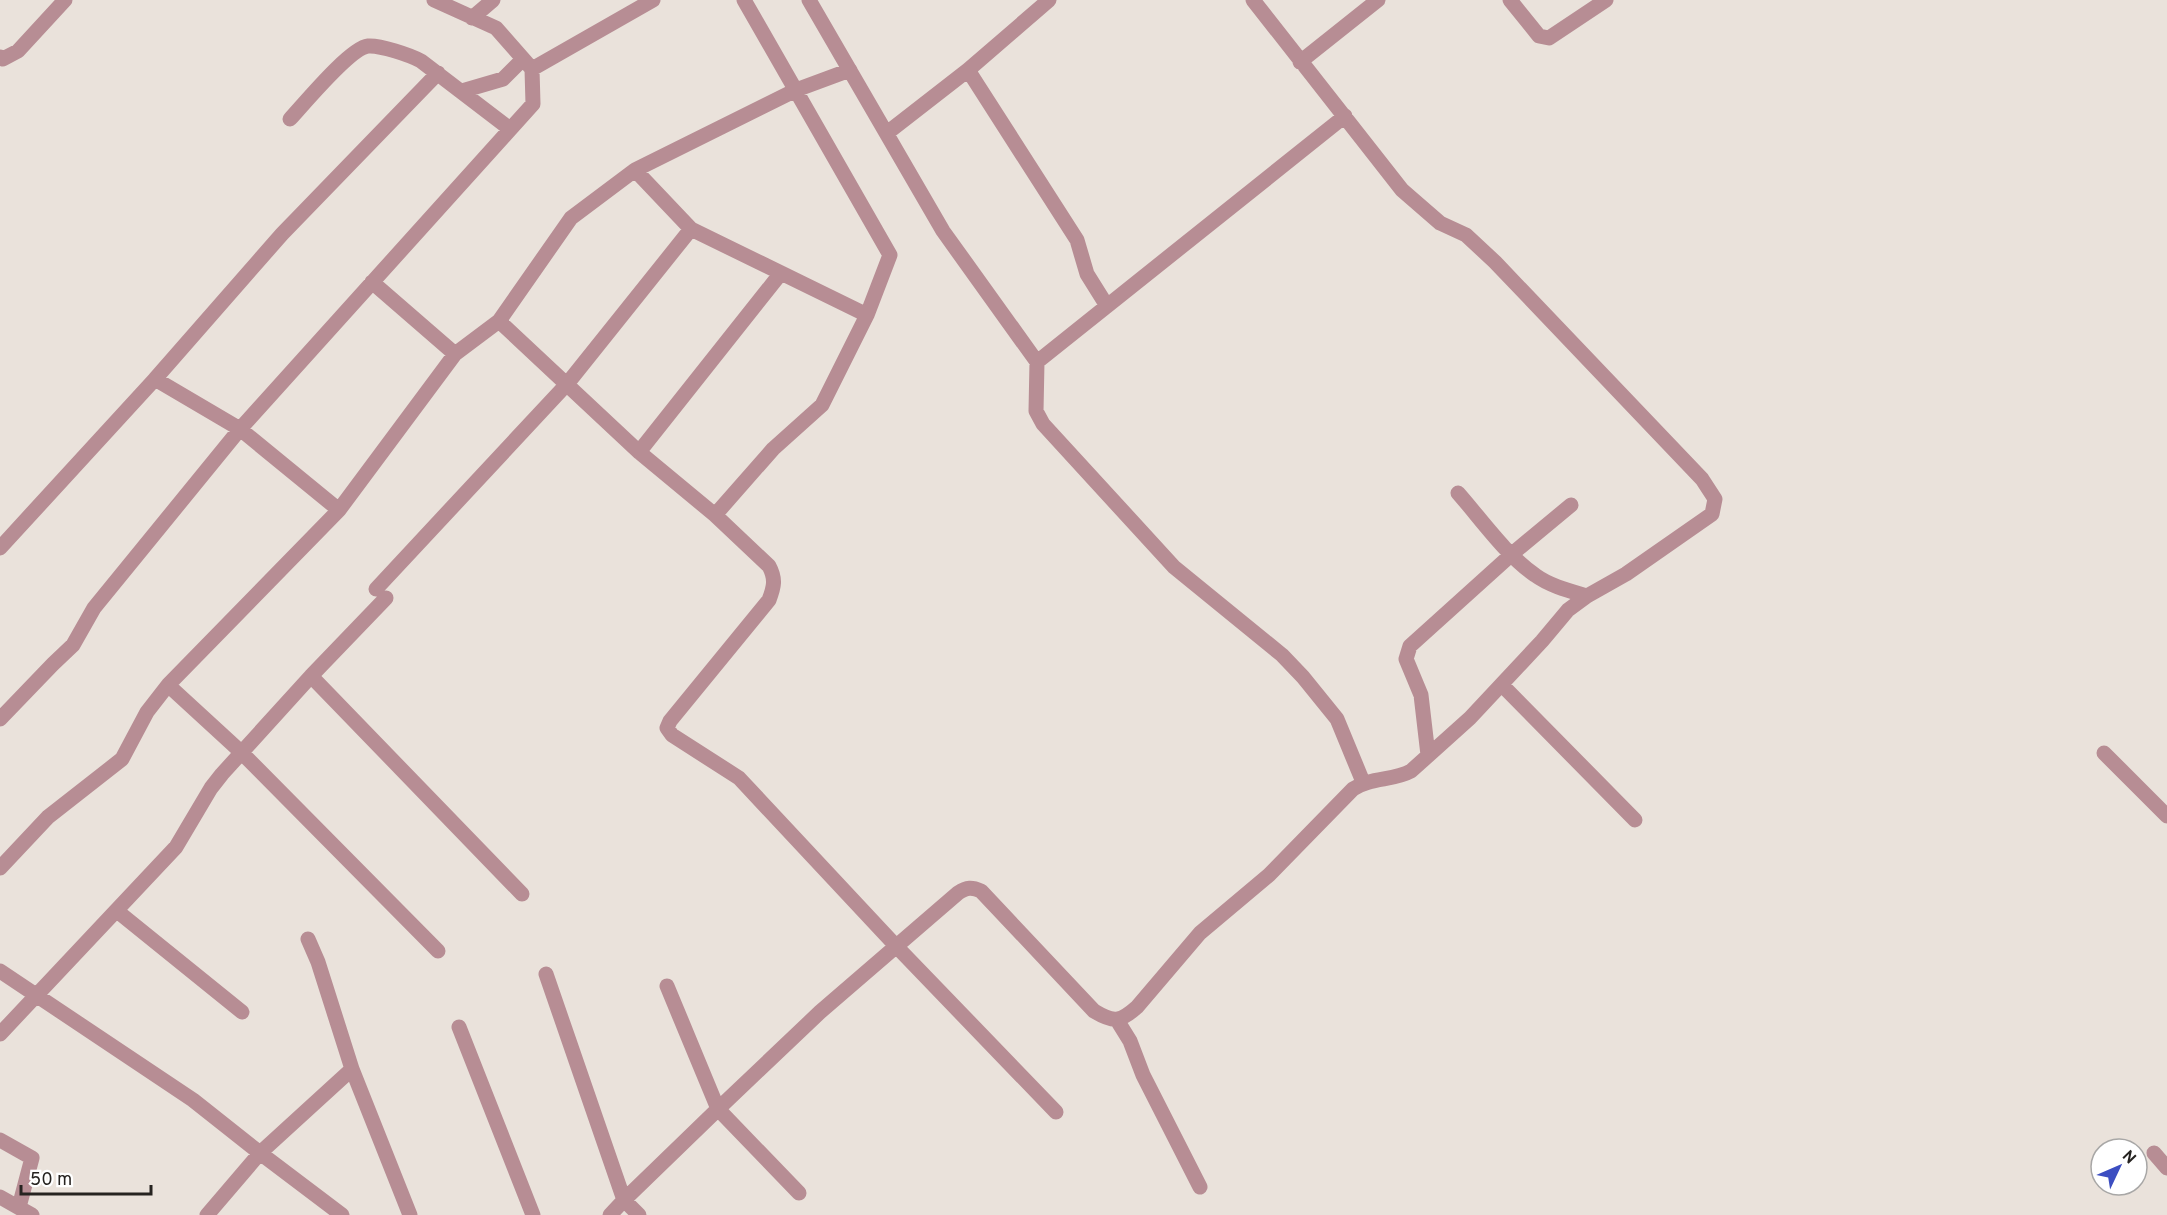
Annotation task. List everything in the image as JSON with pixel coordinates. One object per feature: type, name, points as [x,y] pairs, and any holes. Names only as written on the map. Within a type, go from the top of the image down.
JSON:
[{"type":"street","points":[[0,57],[3,59],[18,51],[65,0]]},
{"type":"street","points":[[0,719],[73,645],[94,608],[240,429],[533,104],[527,64],[496,28],[434,0]]},
{"type":"street","points":[[472,18],[493,0]]},
{"type":"street","points":[[462,91],[503,79],[527,64],[653,0]]},
{"type":"street","points":[[716,516],[773,449],[822,405],[867,315],[890,255],[744,0]]},
{"type":"street","points":[[809,0],[943,231],[1037,362],[1036,411],[1043,424],[1174,567],[1282,655],[1304,677],[1337,719],[1363,782]]},
{"type":"street","points":[[610,1215],[815,1017],[965,888],[981,891],[1094,1011],[1107,1019],[1117,1020],[1128,1015],[1205,929],[1269,875],[1363,782],[1402,776],[1470,718],[1568,610],[1587,596],[1626,574],[1712,514],[1715,499],[1702,479],[1495,262],[1466,235],[1440,223],[1402,190],[1253,0]]},
{"type":"street","points":[[1300,62],[1378,0]]},
{"type":"street","points":[[1510,0],[1539,36],[1549,38],[1606,0]]},
{"type":"street","points":[[887,133],[968,70],[1043,2]]},
{"type":"street","points":[[290,119],[351,54],[368,46],[409,54],[438,73],[510,129]]},
{"type":"street","points":[[0,868],[48,817],[122,759],[147,712],[163,691],[339,510],[455,354],[499,321],[571,218],[635,170],[796,90],[850,70]]},
{"type":"street","points":[[968,70],[1077,240],[1088,274],[1107,306]]},
{"type":"street","points":[[0,548],[155,379],[282,234],[438,73]]},
{"type":"street","points":[[1037,362],[1345,116]]},
{"type":"street","points":[[635,170],[691,229],[867,315]]},
{"type":"street","points":[[0,1034],[176,847],[211,788],[567,384],[691,229]]},
{"type":"street","points":[[639,452],[781,273]]},
{"type":"street","points":[[372,282],[455,354]]},
{"type":"street","points":[[499,321],[639,452],[716,516],[769,566],[774,575],[774,587],[769,600],[670,721],[667,728],[680,741],[739,778],[1056,1112]]},
{"type":"street","points":[[155,379],[240,429],[339,510]]},
{"type":"street","points":[[1458,493],[1512,554],[1535,576],[1587,596]]},
{"type":"street","points":[[1428,756],[1423,703],[1406,659],[1410,645],[1571,505]]},
{"type":"street","points":[[311,676],[522,894]]},
{"type":"street","points":[[1502,685],[1635,820]]},
{"type":"street","points":[[163,691],[232,763],[438,951]]},
{"type":"street","points":[[2104,753],[2167,816]]},
{"type":"street","points":[[117,911],[242,1012]]},
{"type":"street","points":[[309,939],[352,1069],[410,1215]]},
{"type":"street","points":[[0,972],[193,1100],[342,1215]]},
{"type":"street","points":[[546,974],[624,1200],[639,1215]]},
{"type":"street","points":[[667,986],[718,1109],[799,1193]]},
{"type":"street","points":[[1117,1020],[1130,1041],[1143,1075],[1200,1187]]},
{"type":"street","points":[[459,1027],[533,1215]]},
{"type":"street","points":[[207,1215],[260,1152],[352,1069]]},
{"type":"street","points":[[0,1140],[32,1158],[26,1211],[0,1197]]},
{"type":"street","points":[[2154,1153],[2167,1168]]}]
